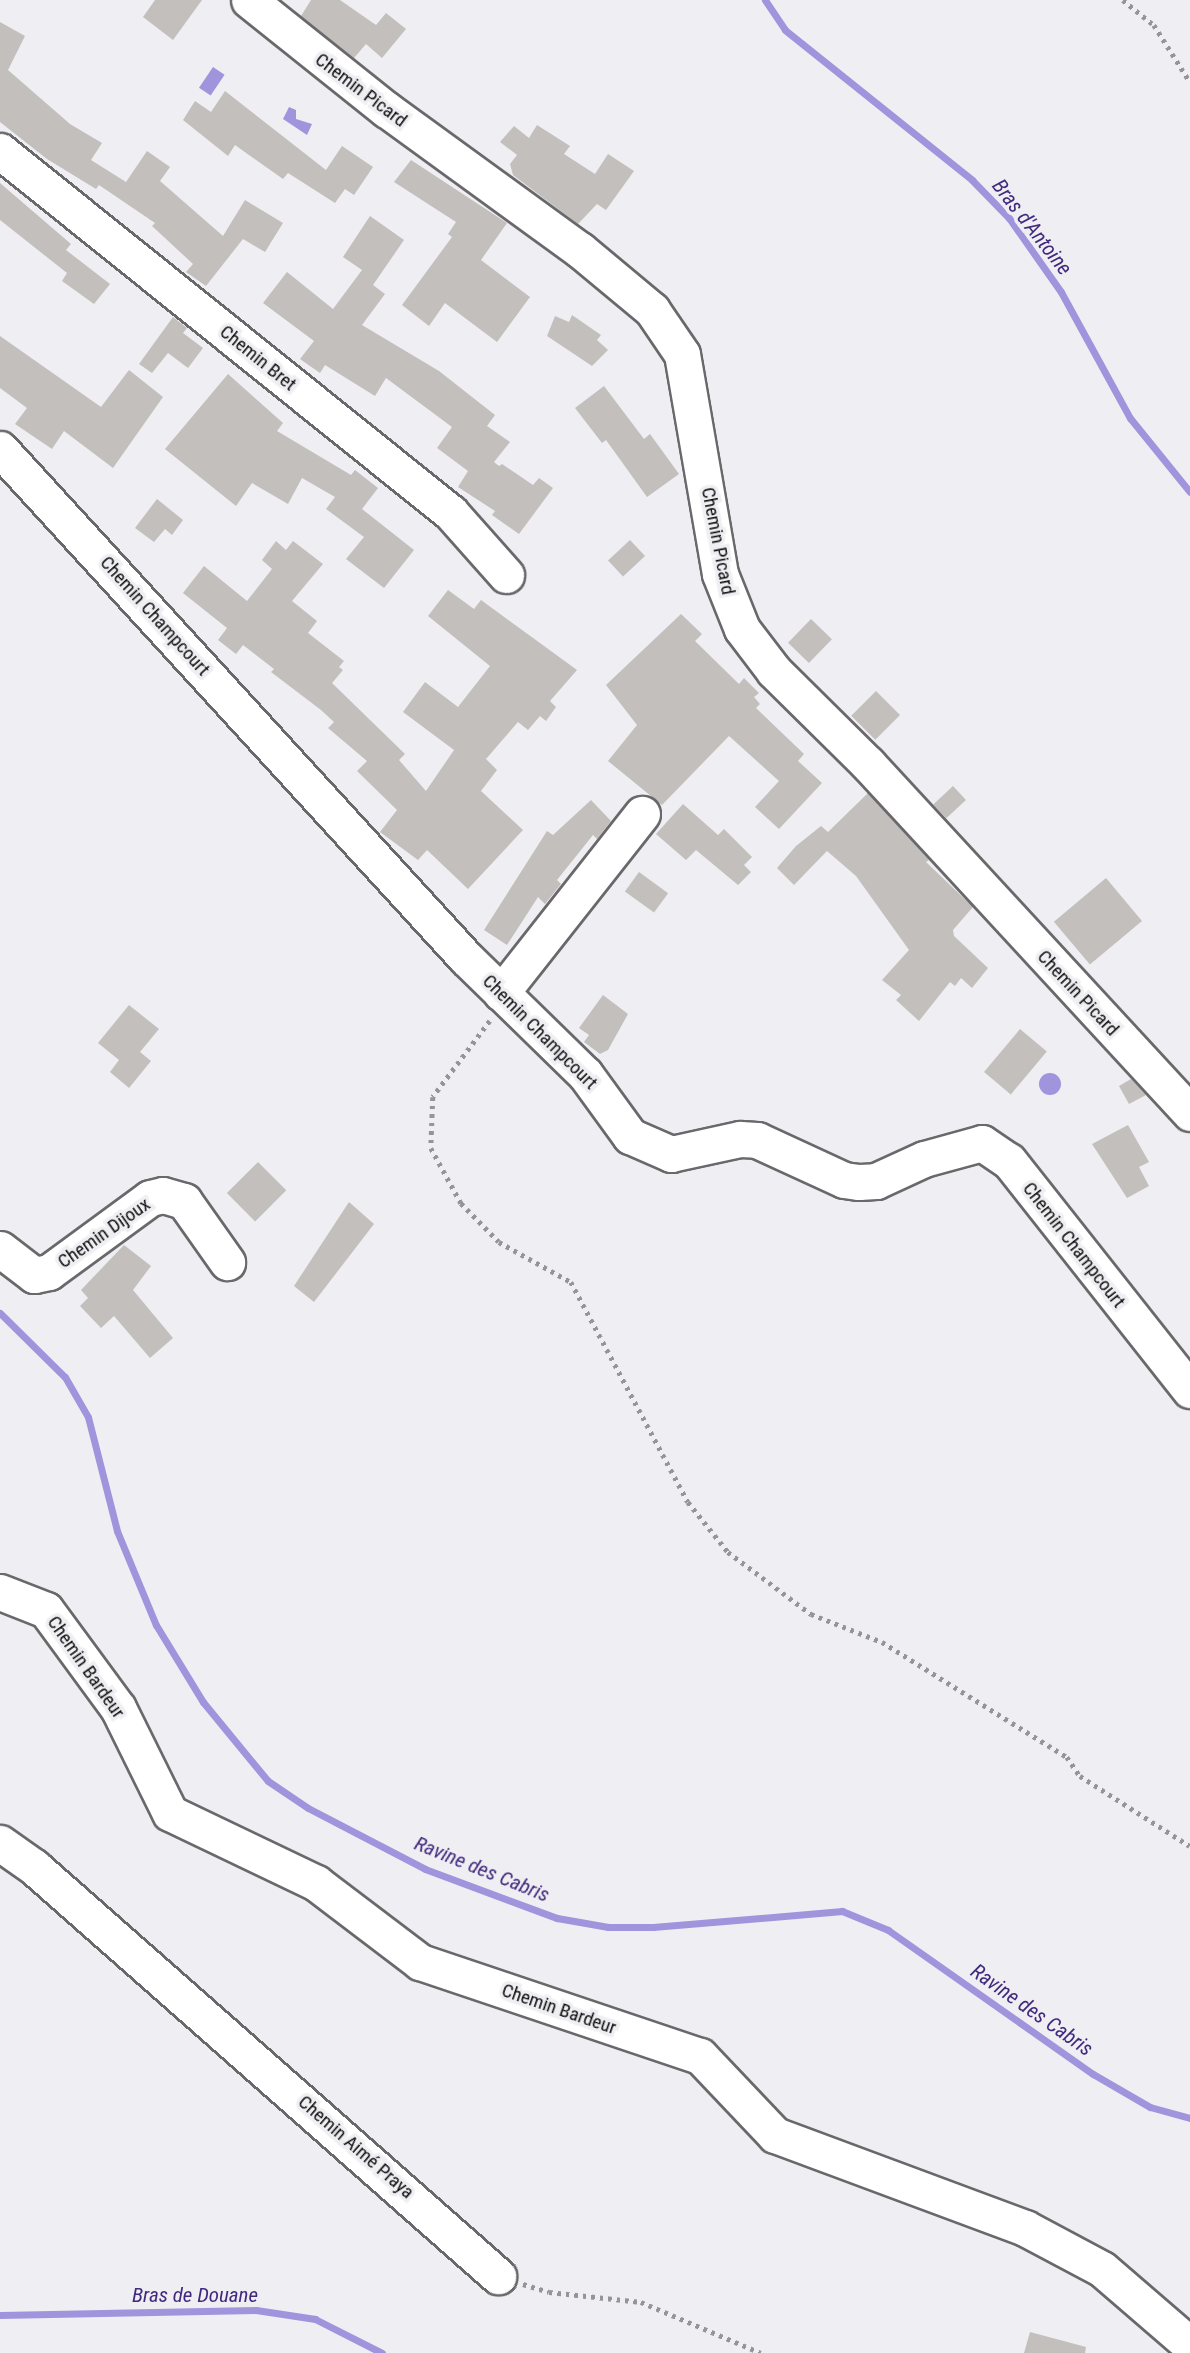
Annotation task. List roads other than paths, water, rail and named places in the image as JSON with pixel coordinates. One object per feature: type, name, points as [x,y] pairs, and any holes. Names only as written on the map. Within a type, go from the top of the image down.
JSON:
[{"type":"street","name":"Chemin Picard","points":[[250,0],[377,103],[580,250],[652,310],[682,354],[720,574],[742,629],[774,671],[868,764],[1190,1113]]},
{"type":"street","name":"Chemin Bret","points":[[0,151],[451,513],[506,575]]},
{"type":"street","name":"Chemin Champcourt","points":[[0,449],[503,996],[585,1074],[630,1136],[649,1148],[671,1154],[694,1152],[740,1139],[757,1140],[844,1180],[859,1182],[876,1181],[924,1159],[982,1143],[1009,1161],[1190,1390]]},
{"type":"street","points":[[503,996],[642,814]]},
{"type":"street","name":"Chemin Dijoux","points":[[0,1249],[34,1275],[49,1272],[150,1198],[163,1195],[184,1201],[227,1262]]},
{"type":"street","name":"Chemin Bardeur","points":[[0,1592],[46,1611],[118,1708],[170,1813],[316,1883],[420,1962],[700,2056],[775,2135],[1025,2228],[1102,2269],[1190,2345]]},
{"type":"street","name":"Chemin Aimé Praya","points":[[0,1843],[34,1867],[498,2276]]},
{"type":"waterway","name":"Bras d'Antoine","points":[[765,0],[785,30],[972,180],[1009,218],[1061,292],[1130,418],[1190,492]]},
{"type":"waterway","name":"Ravine des Cabris","points":[[0,1313],[65,1377],[88,1417],[117,1531],[156,1625],[203,1702],[268,1781],[308,1808],[425,1869],[557,1918],[608,1927],[653,1927],[842,1911],[888,1930],[1093,2074],[1150,2107],[1190,2118]]},
{"type":"waterway","name":"Bras de Douane","points":[[0,2315],[256,2310],[315,2319],[382,2353]]}]
